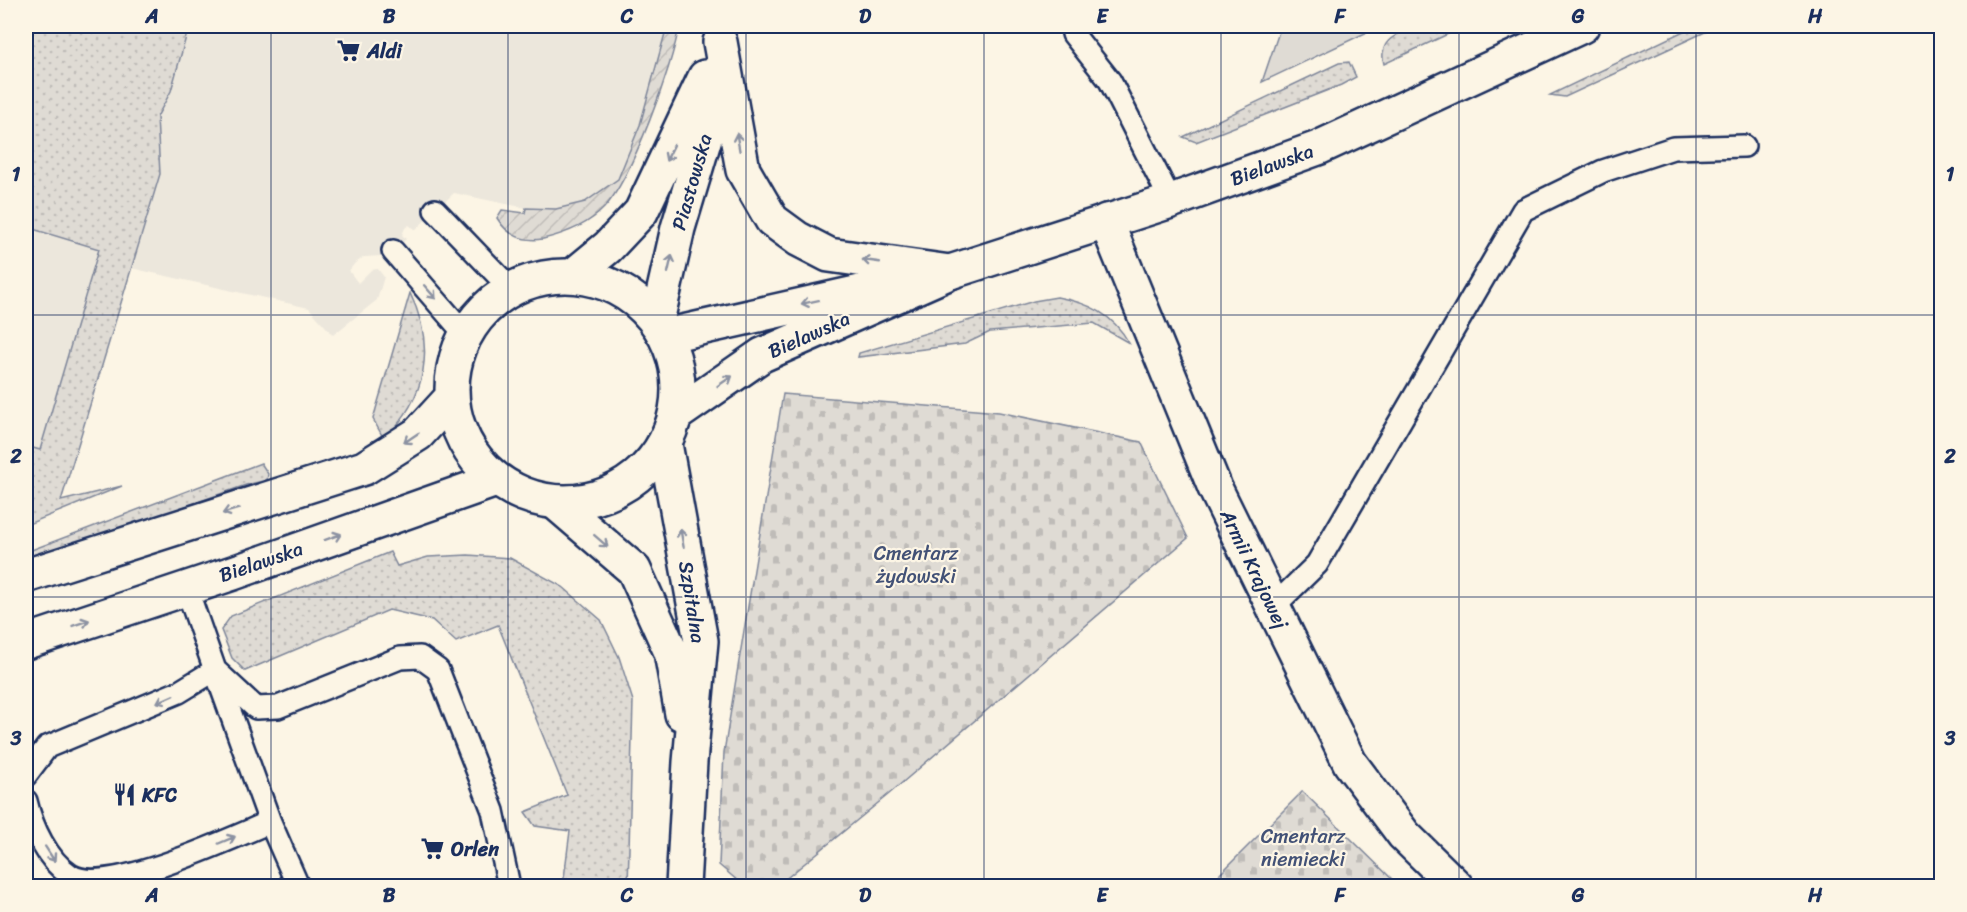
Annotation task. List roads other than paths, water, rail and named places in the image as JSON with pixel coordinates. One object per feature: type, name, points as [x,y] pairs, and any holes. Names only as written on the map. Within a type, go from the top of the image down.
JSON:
[{"type":"main road","name":"Bielawska","points":[[676,414],[762,355],[950,272],[1170,201],[1318,148],[1582,26]]},
{"type":"main road","points":[[722,34],[743,170],[772,220],[798,239],[829,255],[950,272]]},
{"type":"main road","name":"Piastowska","points":[[574,275],[608,247],[641,212],[722,34]]},
{"type":"main road","name":"Piastowska","points":[[661,329],[678,228],[710,121],[722,34]]},
{"type":"main road","name":"Armii Krajowej","points":[[1106,221],[1215,489],[1350,763],[1404,834],[1456,886]]},
{"type":"main road","name":"Bielawska","points":[[661,329],[950,272]]},
{"type":"main road","points":[[574,275],[606,282],[634,298],[661,329],[672,350],[679,381],[676,414],[665,444],[645,470],[619,490],[589,500],[556,503],[525,495],[496,480],[474,456],[458,428],[452,396],[454,364],[465,334],[485,308],[511,289],[542,277],[574,275]]},
{"type":"main road","points":[[26,576],[364,468],[418,434],[452,396]]},
{"type":"main road","name":"Szpitalna","points":[[665,444],[700,641],[683,886]]},
{"type":"main road","name":"Bielawska","points":[[26,642],[496,480]]},
{"type":"main road","name":"Szpitalna","points":[[556,503],[634,570],[671,652],[690,762]]},
{"type":"lane","points":[[1072,26],[1073,33],[1110,81],[1170,201]]},
{"type":"lane","points":[[1273,608],[1317,564],[1523,210],[1603,171],[1673,148],[1744,146]]},
{"type":"lane","points":[[435,210],[511,289]]},
{"type":"lane","points":[[393,251],[465,334]]},
{"type":"lane","points":[[186,587],[270,822],[298,886]]},
{"type":"lane","points":[[215,670],[255,708],[278,707],[400,658],[420,657],[438,670],[493,811],[509,886]]},
{"type":"lane","points":[[26,775],[47,747],[179,693],[215,670]]},
{"type":"lane","points":[[26,801],[29,816],[52,859],[70,876],[93,883],[190,855],[270,822]]},
{"type":"place","name":"Aldi","points":[[349,51]]},
{"type":"place","name":"KFC","points":[[124,795]]},
{"type":"place","name":"Orlen","points":[[433,849]]},
{"type":"park label","name":"Cmentarz żydowski","points":[[916,564]]},
{"type":"park label","name":"Cmentarz niemiecki","points":[[1303,848]]}]
